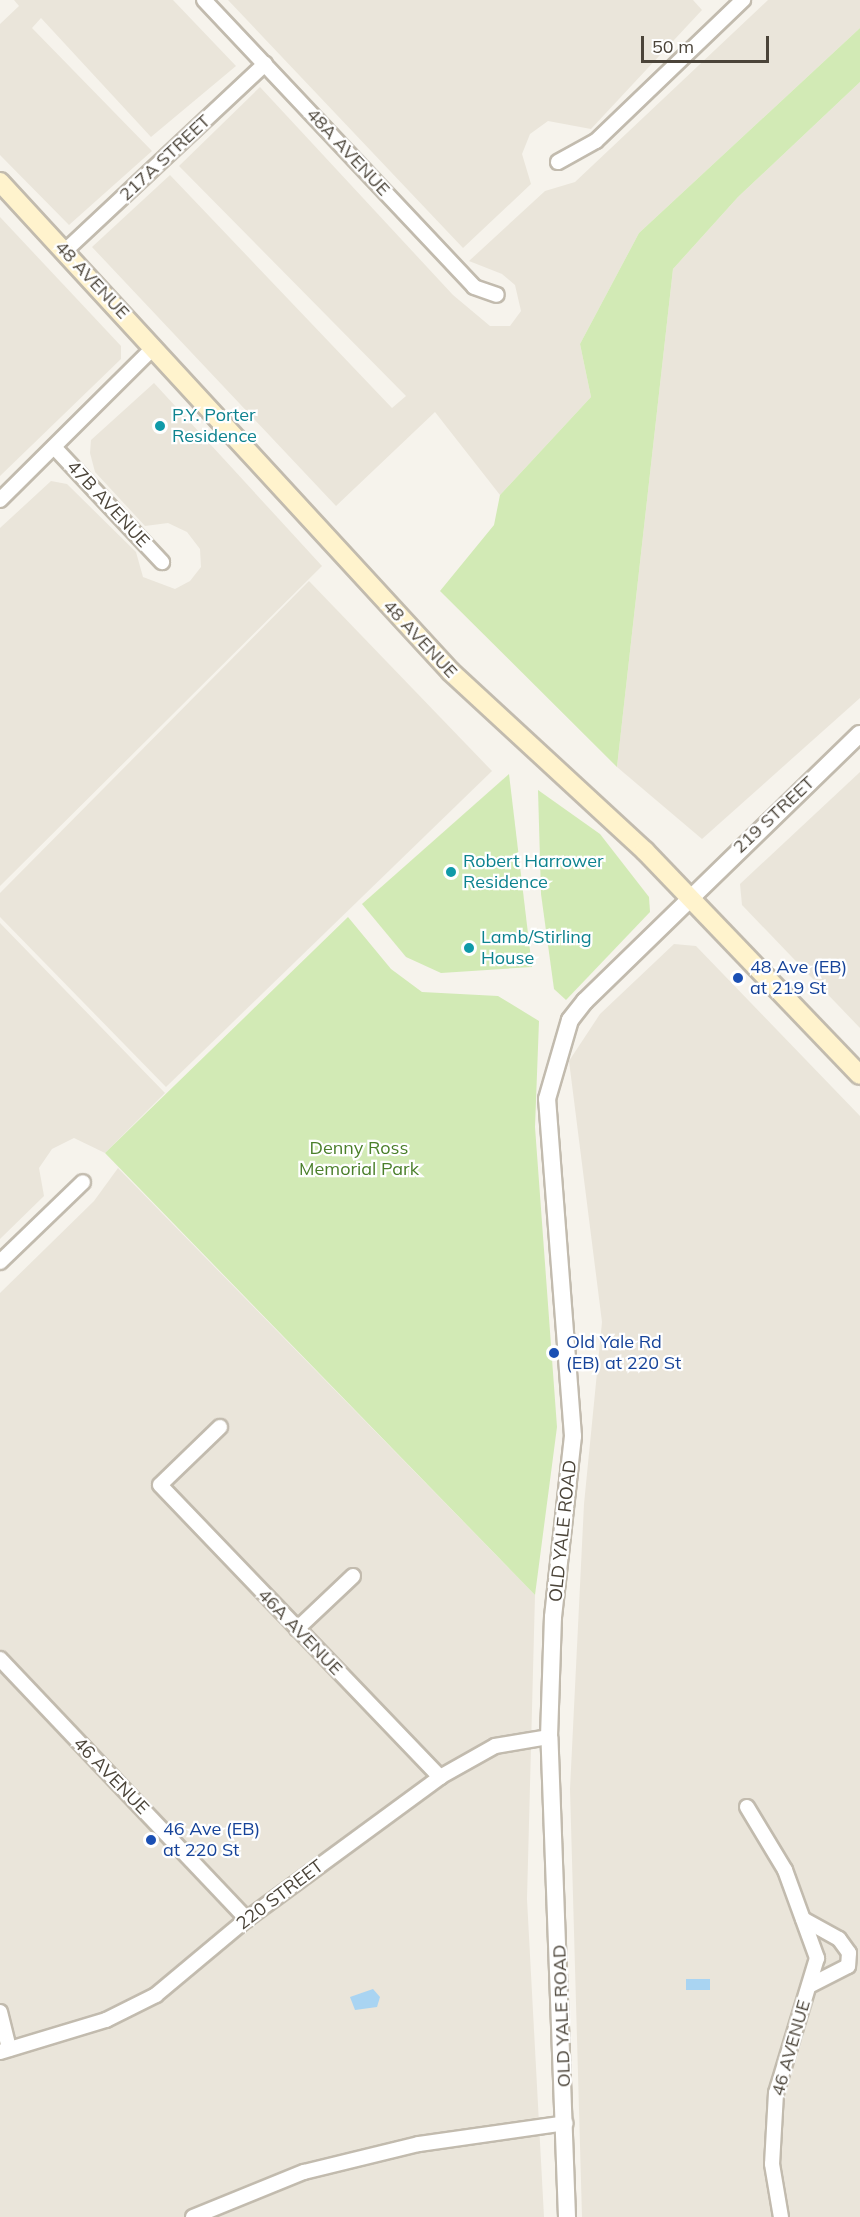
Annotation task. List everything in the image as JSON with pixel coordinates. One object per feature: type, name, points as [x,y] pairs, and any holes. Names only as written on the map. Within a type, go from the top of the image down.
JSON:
[{"type":"main road","name":"48 AVENUE","points":[[0,182],[451,672],[688,896],[860,1076]]},
{"type":"street","name":"48A AVENUE","points":[[204,0],[474,286],[497,295]]},
{"type":"street","points":[[558,162],[596,141],[743,0]]},
{"type":"street","name":"217A STREET","points":[[65,251],[265,64]]},
{"type":"street","points":[[0,500],[154,347]]},
{"type":"street","name":"47B AVENUE","points":[[54,447],[162,562]]},
{"type":"street","name":"219 STREET","points":[[688,896],[860,734]]},
{"type":"street","name":"OLD YALE ROAD","points":[[567,2217],[566,2123],[549,1737],[553,1617],[573,1436],[548,1099],[570,1020],[688,896]]},
{"type":"street","points":[[0,1262],[83,1182]]},
{"type":"street","name":"46A AVENUE","points":[[220,1427],[160,1485],[440,1777]]},
{"type":"street","points":[[297,1629],[353,1576]]},
{"type":"street","name":"46 AVENUE","points":[[0,1659],[247,1919]]},
{"type":"street","name":"220 STREET","points":[[0,2012],[5,2050],[106,2020],[156,1995],[247,1919],[440,1777],[495,1746],[549,1737]]},
{"type":"street","name":"46 AVENUE","points":[[747,1807],[785,1870],[817,1958],[776,2093],[772,2164],[781,2217]]},
{"type":"street","name":"46 AVENUE","points":[[803,1919],[839,1939],[849,1953],[848,1966],[809,1986]]},
{"type":"street","points":[[194,2217],[315,2169],[419,2144],[566,2123]]},
{"type":"shaded area","points":[[14,0],[173,0],[236,66],[151,137],[41,18],[32,28],[152,151],[69,225],[0,155],[0,24],[19,6]]},
{"type":"shaded area","points":[[228,0],[693,0],[702,10],[591,129],[548,121],[530,134],[522,154],[531,184],[463,248]]},
{"type":"shaded area","points":[[768,0],[860,0],[860,28],[639,233],[580,344],[591,397],[500,495],[435,412],[336,506],[92,247],[170,175],[392,408],[406,396],[179,166],[260,87],[453,295],[490,326],[510,326],[521,311],[515,285],[502,274],[469,261],[545,191],[575,182]]},
{"type":"shaded area","points":[[860,82],[860,698],[702,839],[617,767],[673,269],[738,197]]},
{"type":"shaded area","points":[[0,217],[121,346],[121,359],[0,476]]},
{"type":"shaded area","points":[[154,383],[322,566],[0,886],[0,528],[51,481],[67,484],[136,552],[143,577],[175,589],[190,581],[201,567],[200,549],[187,532],[168,523],[145,526],[95,472],[90,453],[91,440]]},
{"type":"shaded area","points":[[309,581],[492,771],[166,1087],[0,917],[0,893]]},
{"type":"shaded area","points":[[860,772],[860,1028],[742,905],[740,884]]},
{"type":"shaded area","points":[[0,923],[165,1093],[105,1153],[74,1138],[52,1149],[39,1168],[44,1196],[0,1239]]},
{"type":"shaded area","points":[[674,944],[696,946],[860,1116],[860,2217],[582,2217],[570,1789],[584,1504],[602,1322],[569,1061],[600,1014]]},
{"type":"shaded area","points":[[118,1168],[535,1595],[527,1899],[544,2217],[0,2217],[0,1293],[94,1201]]},
{"type":"green space","points":[[860,28],[860,82],[738,197],[673,269],[617,767],[440,591],[494,525],[500,495],[591,397],[580,344],[639,233]]},
{"type":"green space","points":[[509,774],[532,967],[441,973],[406,957],[362,904]]},
{"type":"green space","points":[[538,790],[600,834],[649,897],[650,912],[566,1000],[554,989],[541,894]]},
{"type":"green space","name":"Denny Ross Memorial Park","points":[[348,917],[391,969],[422,992],[498,996],[539,1021],[535,1127],[557,1427],[535,1595],[105,1153]]},
{"type":"water","points":[[686,1979],[710,1979],[710,1990],[686,1990]]},
{"type":"water","points":[[373,1989],[380,1997],[377,2007],[355,2010],[350,1997]]},
{"type":"place","name":"P.Y. Porter Residence","points":[[160,426]]},
{"type":"place","name":"Robert Harrower Residence","points":[[451,872]]},
{"type":"place","name":"Lamb/Stirling House","points":[[469,948]]},
{"type":"place","name":"48 Ave (EB) at 219 St","points":[[738,978]]},
{"type":"place","name":"Old Yale Rd (EB) at 220 St","points":[[554,1353]]},
{"type":"place","name":"46 Ave (EB) at 220 St","points":[[151,1840]]}]
